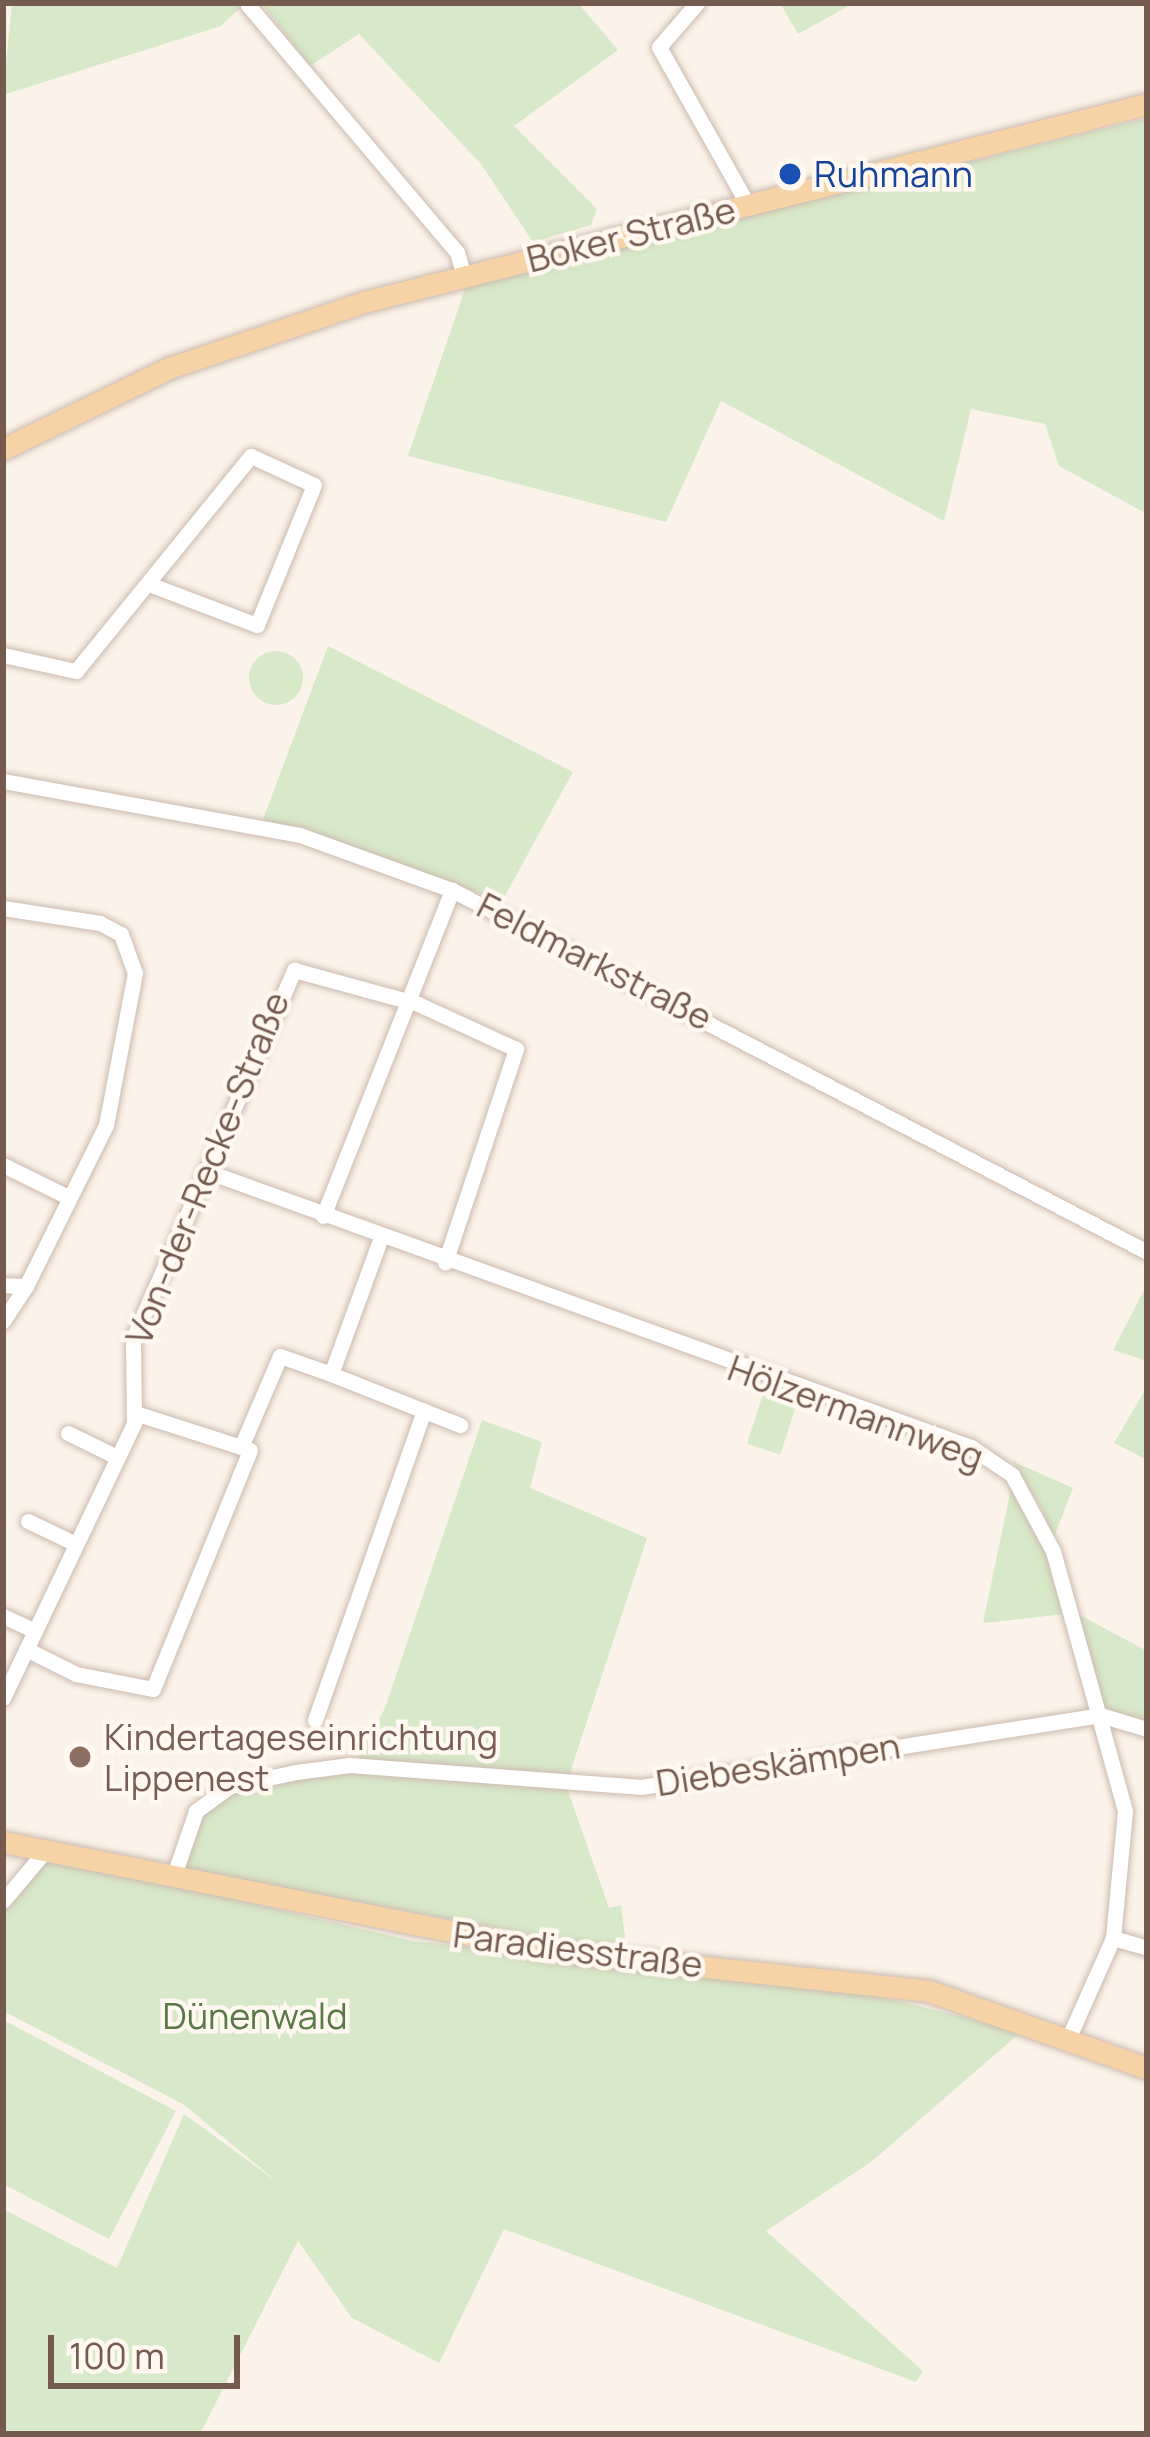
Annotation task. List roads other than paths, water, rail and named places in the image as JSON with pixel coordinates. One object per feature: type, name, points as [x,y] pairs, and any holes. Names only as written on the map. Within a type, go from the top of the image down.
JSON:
[{"type":"main road","name":"Boker Straße","points":[[3,449],[207,353],[464,276],[1147,104]]},
{"type":"main road","name":"Paradiesstraße","points":[[3,1842],[546,1950],[929,1991],[1147,2068]]},
{"type":"street","points":[[697,3],[659,47],[748,205]]},
{"type":"street","points":[[248,5],[457,252],[464,276]]},
{"type":"street","points":[[3,655],[76,671],[251,456],[314,485],[257,625],[149,584]]},
{"type":"street","name":"Feldmarkstraße","points":[[3,781],[300,835],[452,890],[1147,1252]]},
{"type":"street","points":[[323,1216],[402,1002],[452,890]]},
{"type":"street","points":[[3,1321],[26,1286],[106,1125],[134,1023],[130,948],[100,922],[4,915]]},
{"type":"street","name":"Von-der-Recke-Straße","points":[[3,1697],[117,1457],[134,1413],[133,1339],[286,975],[311,968],[402,1002]]},
{"type":"street","points":[[402,1002],[516,1049],[445,1262]]},
{"type":"street","points":[[3,1165],[68,1197]]},
{"type":"street","name":"Hölzermannweg","points":[[206,1171],[993,1460],[1040,1512],[1100,1715],[1129,1846],[1113,1938],[1068,2039]]},
{"type":"street","points":[[331,1374],[380,1237]]},
{"type":"street","points":[[3,1286],[26,1286]]},
{"type":"street","points":[[26,1649],[76,1674],[153,1690],[252,1451],[280,1356],[460,1425]]},
{"type":"street","points":[[315,1720],[424,1411]]},
{"type":"street","points":[[134,1413],[252,1451]]},
{"type":"street","points":[[68,1433],[117,1457]]},
{"type":"street","points":[[28,1521],[76,1544]]},
{"type":"street","points":[[3,1616],[35,1631]]},
{"type":"street","name":"Diebeskämpen","points":[[174,1875],[196,1811],[230,1786],[296,1772],[350,1765],[658,1785],[1100,1715],[1147,1729]]},
{"type":"street","points":[[3,1901],[46,1850]]},
{"type":"street","points":[[1113,1938],[1147,1948]]},
{"type":"place","name":"Ruhmann","points":[[790,174]]},
{"type":"place","name":"Kindertageseinrichtung Lippenest","points":[[80,1757]]},
{"type":"park label","name":"Dünenwald","points":[[255,2016]]}]
